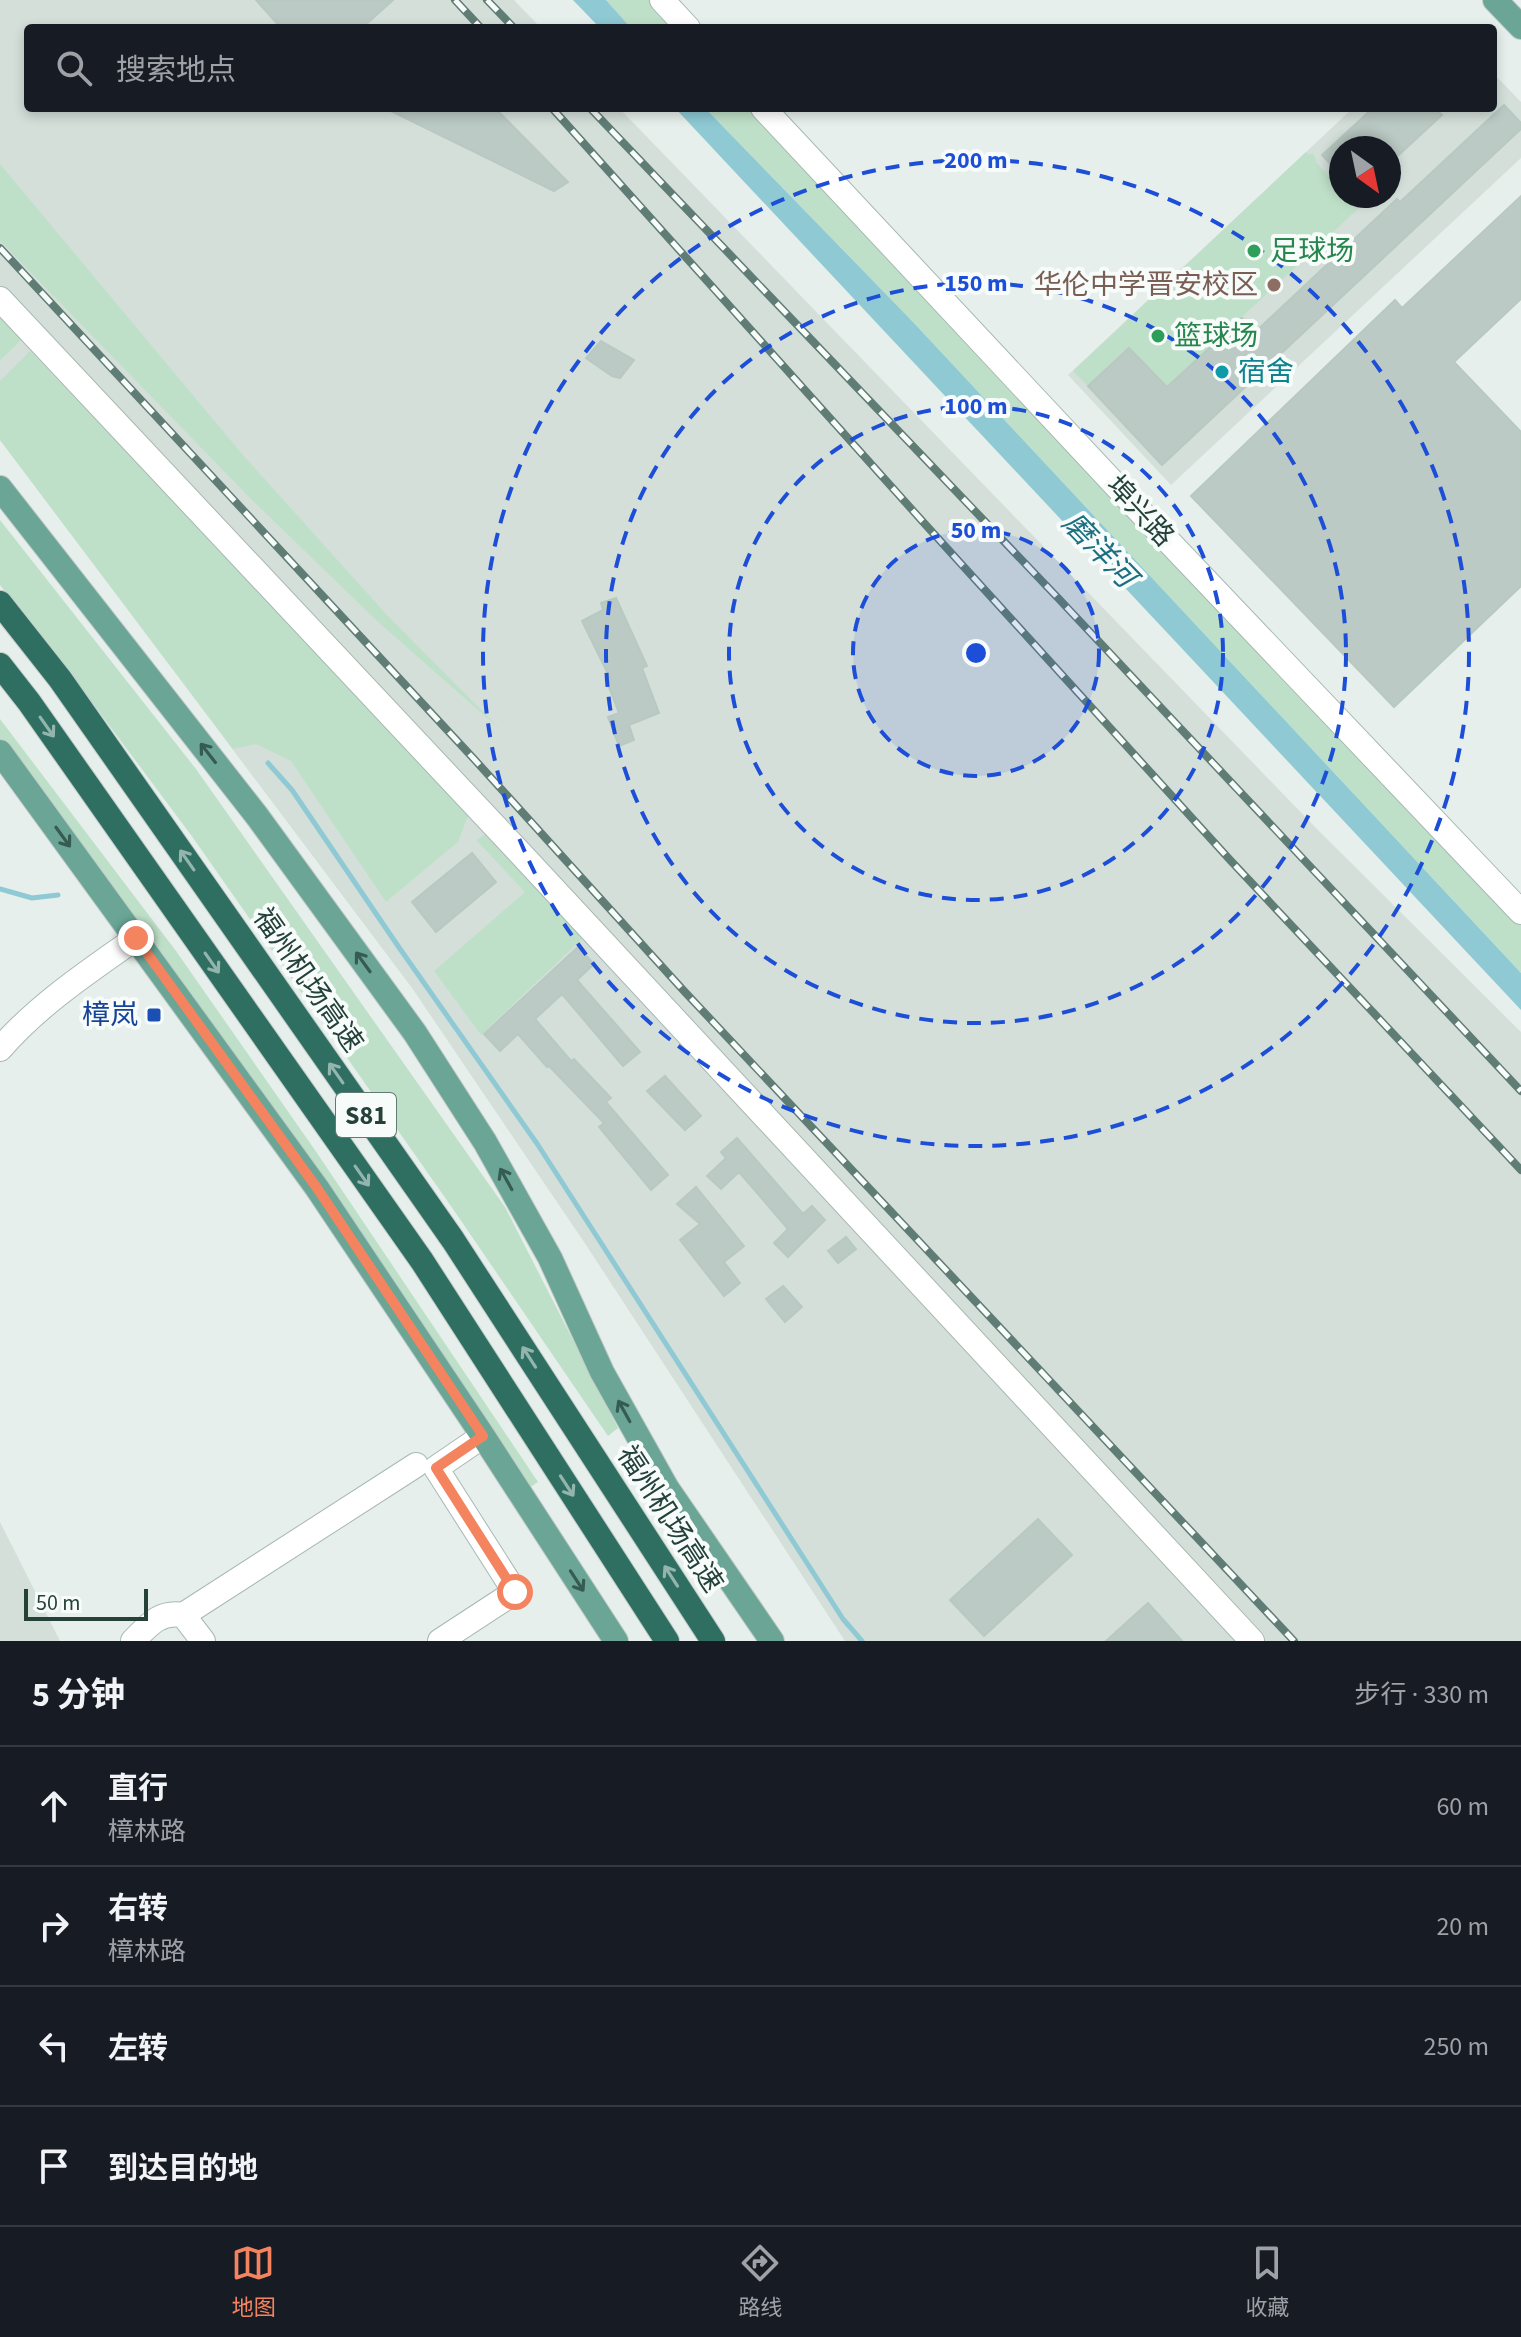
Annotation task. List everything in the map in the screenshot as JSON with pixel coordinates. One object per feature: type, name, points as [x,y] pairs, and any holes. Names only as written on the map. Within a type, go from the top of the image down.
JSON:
[{"type":"highway","name":"福州机场高速","points":[[0,603],[60,679],[453,1240],[713,1641]]},
{"type":"highway","name":"S81","points":[[0,665],[422,1261],[667,1641]]},
{"type":"main road","points":[[1495,0],[1521,27]]},
{"type":"main road","points":[[0,488],[257,816],[415,1033],[485,1142],[536,1232],[602,1372],[667,1488],[772,1641]]},
{"type":"main road","points":[[0,752],[317,1188],[616,1641]]},
{"type":"street","points":[[662,0],[684,24]]},
{"type":"street","name":"埠兴路","points":[[767,112],[1521,912]]},
{"type":"street","points":[[0,299],[1252,1641]]},
{"type":"street","points":[[0,1049],[51,1001],[136,938]]},
{"type":"street","points":[[440,1641],[515,1592],[436,1468],[483,1436]]},
{"type":"street","points":[[133,1641],[161,1616],[183,1615],[416,1465]]},
{"type":"street","points":[[183,1615],[203,1641]]},
{"type":"shaded area","points":[[0,0],[514,0],[537,24],[24,24],[24,112],[623,112],[1318,830],[1521,1032],[1521,1641],[845,1641],[586,1245],[412,988],[0,440],[0,361],[37,325],[0,286]]},
{"type":"shaded area","name":"华伦中学晋安校区","points":[[1497,77],[1521,102],[1521,158],[1171,485],[1068,375],[1349,112],[1497,112]]},
{"type":"shaded area","points":[[0,1522],[60,1641],[0,1641]]},
{"type":"green space","points":[[606,0],[657,0],[679,24],[627,24]]},
{"type":"green space","points":[[709,112],[761,112],[1500,901],[1521,925],[1521,973],[913,322]]},
{"type":"green space","points":[[1306,152],[1309,155],[1312,153],[1329,176],[1329,208],[1359,208],[1167,387],[1129,348],[1088,386],[1073,371]]},
{"type":"green space","points":[[0,164],[243,455],[387,615],[502,731],[377,621],[251,499],[0,241]]},
{"type":"green space","points":[[0,286],[37,325],[0,361]]},
{"type":"green space","points":[[30,351],[462,803],[468,816],[458,842],[386,902],[291,761],[256,744],[233,749],[0,440],[0,381]]},
{"type":"green space","points":[[0,520],[196,769],[505,1207],[618,1428],[608,1436],[191,835],[0,585]]},
{"type":"green space","points":[[0,719],[176,951],[317,1153],[538,1482],[529,1488],[0,741]]},
{"type":"green space","points":[[491,831],[583,938],[481,1035],[434,971],[525,892],[476,840]]},
{"type":"water","points":[[573,0],[606,0],[627,24],[596,24]]},
{"type":"water","name":"磨洋河","points":[[679,112],[709,112],[913,322],[1521,973],[1521,1010]]},
{"type":"building","points":[[256,0],[393,0],[366,24],[277,24]]},
{"type":"building","points":[[1504,105],[1521,123],[1521,129],[1162,465],[1088,386],[1129,348],[1167,387],[1242,318],[1254,333],[1387,208],[1401,208],[1401,201]]},
{"type":"building","points":[[393,112],[499,112],[568,182],[554,191]]},
{"type":"building","points":[[1369,112],[1439,112],[1442,115],[1401,153],[1401,136],[1343,136]]},
{"type":"building","points":[[1329,149],[1329,162],[1322,155]]},
{"type":"building","points":[[1521,196],[1521,299],[1454,362],[1521,432],[1521,586],[1394,707],[1191,496],[1395,300],[1402,308]]},
{"type":"building","points":[[601,341],[634,360],[620,378],[586,358]]},
{"type":"building","points":[[616,598],[647,666],[642,668],[659,713],[629,725],[634,740],[619,746],[608,717],[619,713],[607,682],[611,680],[582,621],[603,610],[601,603]]},
{"type":"building","points":[[472,853],[496,882],[436,932],[412,902]]},
{"type":"building","points":[[578,947],[594,964],[577,980],[640,1052],[623,1066],[562,994],[535,1019],[571,1061],[574,1059],[611,1098],[606,1102],[668,1175],[651,1190],[599,1127],[604,1123],[518,1034],[500,1051],[484,1034]]},
{"type":"building","points":[[665,1076],[701,1116],[685,1130],[647,1091]]},
{"type":"building","points":[[737,1138],[803,1214],[812,1206],[825,1220],[788,1257],[774,1243],[788,1229],[739,1172],[721,1189],[707,1176],[726,1158],[721,1152]]},
{"type":"building","points":[[696,1187],[744,1246],[724,1262],[740,1283],[724,1296],[680,1240],[700,1224],[677,1204]]},
{"type":"building","points":[[846,1237],[856,1249],[838,1263],[828,1251]]},
{"type":"building","points":[[783,1286],[802,1307],[785,1322],[766,1299]]},
{"type":"building","points":[[1038,1519],[1072,1555],[984,1636],[950,1600]]},
{"type":"building","points":[[1148,1603],[1182,1641],[1106,1641]]},
{"type":"waterway","points":[[268,763],[292,790],[538,1145],[843,1619],[862,1641]]},
{"type":"waterway","points":[[0,889],[32,898],[58,895]]},
{"type":"railway","points":[[455,0],[477,24]]},
{"type":"railway","points":[[487,0],[510,24]]},
{"type":"railway","points":[[556,112],[1231,861],[1521,1170]]},
{"type":"railway","points":[[594,112],[1058,598],[1521,1091]]},
{"type":"railway","points":[[0,248],[474,759],[684,991],[1294,1641]]},
{"type":"place","name":"足球场","points":[[1254,251]]},
{"type":"place","name":"华伦中学晋安校区","points":[[1274,285]]},
{"type":"place","name":"篮球场","points":[[1158,336]]},
{"type":"place","name":"宿舍","points":[[1222,372]]},
{"type":"place","name":"樟岚","points":[[154,1015]]},
{"type":"route","points":[[136,938],[317,1188],[483,1436],[436,1468],[515,1592]]}]
